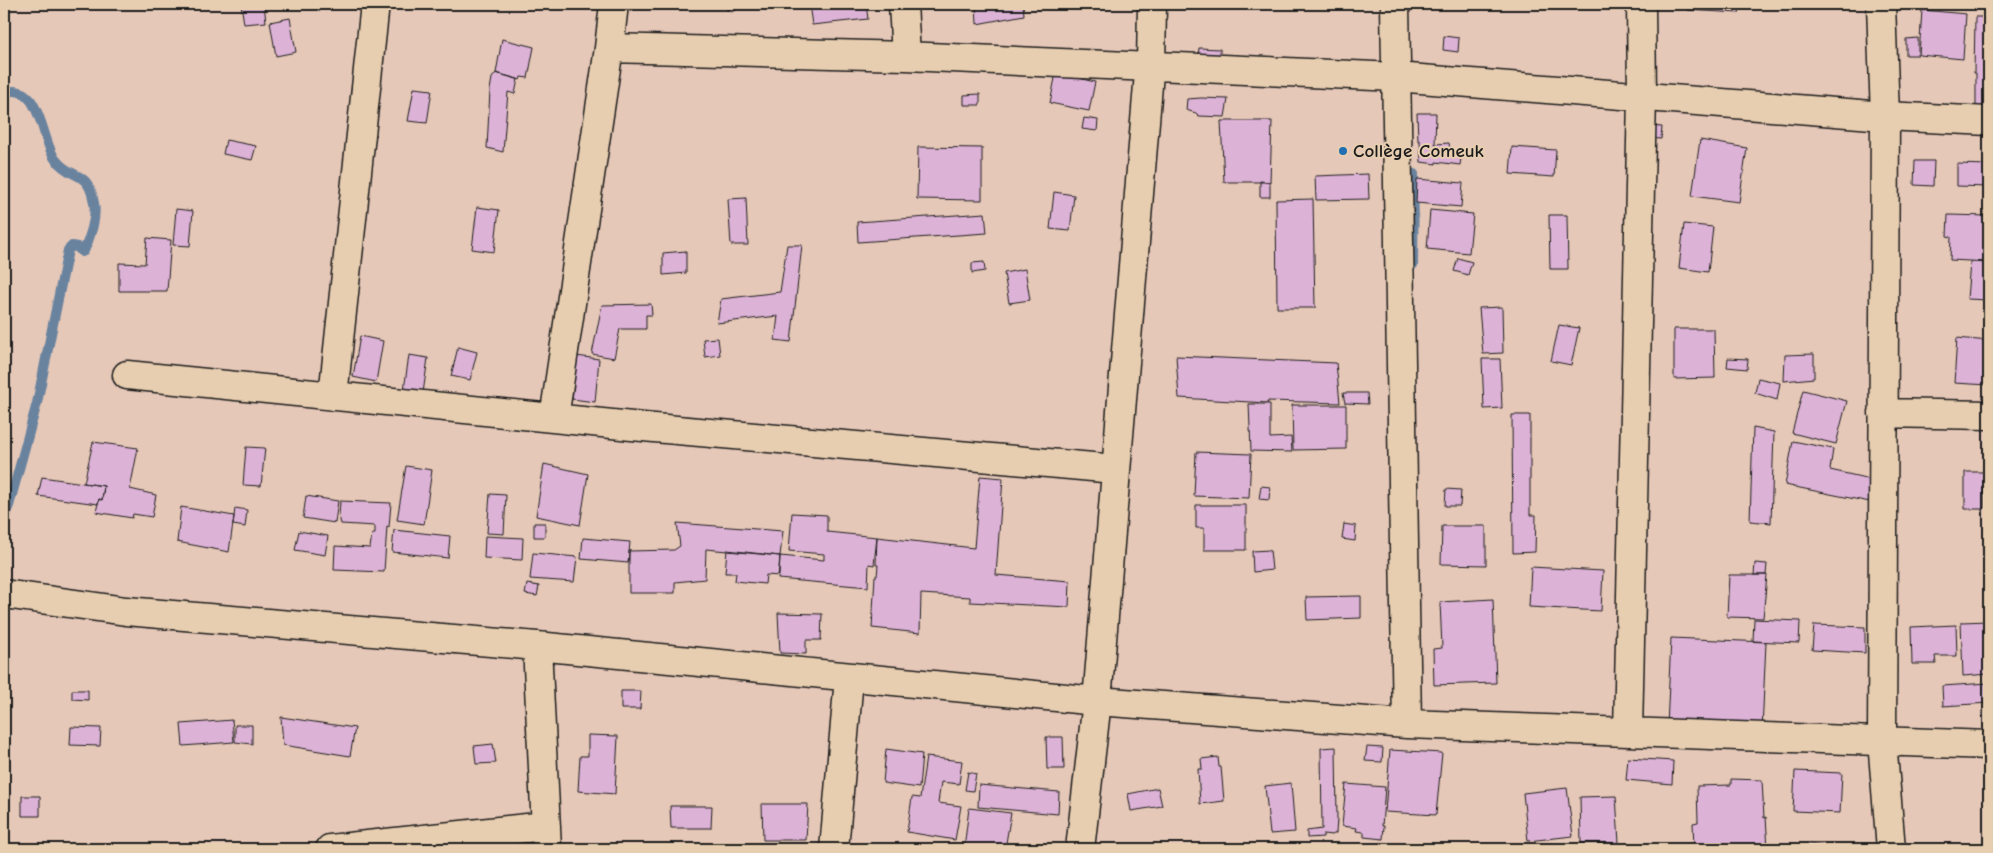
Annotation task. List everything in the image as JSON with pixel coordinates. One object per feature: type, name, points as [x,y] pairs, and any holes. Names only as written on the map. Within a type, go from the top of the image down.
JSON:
[{"type":"street","points":[[333,396],[375,4]]},
{"type":"street","points":[[554,418],[610,48],[614,4]]},
{"type":"street","points":[[903,4],[906,56]]},
{"type":"street","points":[[1080,849],[1097,701],[1115,469],[1151,67],[1152,4]]},
{"type":"street","points":[[1395,4],[1407,724]]},
{"type":"street","points":[[1628,732],[1642,96],[1641,4]]},
{"type":"street","points":[[1881,4],[1884,116],[1882,741],[1891,849]]},
{"type":"street","points":[[610,48],[906,56],[1396,77],[1884,116],[1989,121]]},
{"type":"street","points":[[127,375],[554,418],[1115,469]]},
{"type":"street","points":[[1884,414],[1989,415]]},
{"type":"street","points":[[4,594],[126,611],[537,646],[1097,701],[1407,724],[1989,745]]},
{"type":"street","points":[[330,849],[546,837],[537,646]]},
{"type":"street","points":[[834,849],[849,678]]},
{"type":"building","points":[[241,4],[264,4],[266,22],[244,24]]},
{"type":"building","points":[[724,4],[741,4],[743,7],[731,12],[731,9],[727,10]]},
{"type":"building","points":[[809,4],[866,4],[868,19],[812,25]]},
{"type":"building","points":[[976,4],[1023,4],[1024,15],[977,24]]},
{"type":"building","points":[[1688,4],[1741,4],[1739,13],[1687,10]]},
{"type":"building","points":[[1988,4],[1989,107],[1976,106],[1976,73],[1974,73],[1975,17],[1988,17]]},
{"type":"building","points":[[1922,10],[1966,14],[1963,59],[1919,55]]},
{"type":"building","points":[[290,18],[296,52],[276,56],[270,22]]},
{"type":"building","points":[[1444,36],[1459,38],[1458,52],[1443,50]]},
{"type":"building","points":[[1918,38],[1918,55],[1906,55],[1906,39]]},
{"type":"building","points":[[502,39],[534,47],[528,78],[521,77],[520,80],[496,73]]},
{"type":"building","points":[[1199,48],[1220,49],[1220,59],[1198,57]]},
{"type":"building","points":[[496,73],[518,79],[515,94],[508,92],[503,152],[487,148],[490,90],[492,78]]},
{"type":"building","points":[[1056,73],[1095,82],[1089,111],[1050,103]]},
{"type":"building","points":[[414,88],[432,90],[427,123],[408,121]]},
{"type":"building","points":[[980,94],[980,105],[964,105],[964,95]]},
{"type":"building","points":[[1187,99],[1228,99],[1225,117],[1199,116],[1186,110]]},
{"type":"building","points":[[1417,113],[1436,113],[1435,144],[1449,143],[1450,150],[1462,151],[1460,165],[1421,162]]},
{"type":"building","points":[[1084,118],[1098,120],[1097,131],[1082,129]]},
{"type":"building","points":[[1221,121],[1272,121],[1270,182],[1224,182]]},
{"type":"building","points":[[1650,126],[1662,127],[1661,139],[1649,138]]},
{"type":"building","points":[[226,140],[256,146],[252,160],[223,154]]},
{"type":"building","points":[[1700,140],[1747,148],[1739,202],[1692,196]]},
{"type":"building","points":[[918,147],[982,148],[982,200],[917,199]]},
{"type":"building","points":[[1512,147],[1556,150],[1554,177],[1510,174]]},
{"type":"building","points":[[1915,161],[1934,161],[1933,186],[1914,185]]},
{"type":"building","points":[[1957,164],[1989,165],[1989,187],[1957,186]]},
{"type":"building","points":[[1368,174],[1369,199],[1316,200],[1315,176]]},
{"type":"building","points":[[1417,179],[1463,183],[1461,207],[1416,203]]},
{"type":"building","points":[[1260,181],[1270,182],[1270,197],[1260,197]]},
{"type":"building","points":[[1054,192],[1074,195],[1070,231],[1050,229]]},
{"type":"building","points":[[746,198],[748,245],[731,245],[728,199]]},
{"type":"building","points":[[1313,199],[1315,308],[1277,308],[1276,200]]},
{"type":"building","points":[[477,207],[499,210],[494,252],[472,249]]},
{"type":"building","points":[[176,209],[193,211],[190,246],[173,245]]},
{"type":"building","points":[[1430,210],[1473,214],[1469,253],[1427,249]]},
{"type":"building","points":[[985,213],[987,233],[858,242],[857,222]]},
{"type":"building","points":[[1549,215],[1567,215],[1568,269],[1550,269]]},
{"type":"building","points":[[1948,215],[1989,216],[1989,262],[1950,260],[1951,237],[1947,236]]},
{"type":"building","points":[[1684,224],[1713,227],[1708,272],[1679,268]]},
{"type":"building","points":[[147,238],[171,240],[167,291],[119,291],[119,263],[145,264]]},
{"type":"building","points":[[787,245],[802,245],[791,342],[775,340],[778,316],[717,323],[721,299],[780,292]]},
{"type":"building","points":[[686,251],[686,273],[663,275],[663,253]]},
{"type":"building","points":[[1458,258],[1472,262],[1468,275],[1454,271]]},
{"type":"building","points":[[984,262],[985,271],[972,273],[972,263]]},
{"type":"building","points":[[1970,262],[1989,263],[1989,300],[1967,299]]},
{"type":"building","points":[[1025,269],[1030,300],[1009,303],[1004,273]]},
{"type":"building","points":[[651,304],[652,315],[646,315],[646,329],[620,329],[614,358],[592,354],[602,305]]},
{"type":"building","points":[[1502,307],[1503,353],[1483,354],[1479,308]]},
{"type":"building","points":[[1559,325],[1579,328],[1571,365],[1551,361]]},
{"type":"building","points":[[1674,329],[1714,329],[1715,378],[1674,379]]},
{"type":"building","points":[[360,336],[383,341],[376,382],[353,377]]},
{"type":"building","points":[[718,338],[720,355],[705,357],[703,339]]},
{"type":"building","points":[[1957,338],[1989,341],[1989,385],[1954,383]]},
{"type":"building","points":[[458,347],[477,352],[470,380],[451,376]]},
{"type":"building","points":[[1814,354],[1814,378],[1784,381],[1785,355]]},
{"type":"building","points":[[409,355],[428,358],[423,393],[404,390]]},
{"type":"building","points":[[576,356],[599,359],[595,402],[572,399]]},
{"type":"building","points":[[1176,356],[1336,363],[1340,403],[1268,401],[1268,403],[1179,398]]},
{"type":"building","points":[[1728,358],[1748,359],[1747,369],[1727,367]]},
{"type":"building","points":[[1482,359],[1500,359],[1502,408],[1484,409]]},
{"type":"building","points":[[1758,378],[1780,383],[1777,400],[1755,393]]},
{"type":"building","points":[[1803,390],[1847,401],[1836,444],[1792,433]]},
{"type":"building","points":[[1343,393],[1367,393],[1368,404],[1345,403]]},
{"type":"building","points":[[1249,404],[1270,404],[1270,438],[1291,437],[1292,452],[1251,451]]},
{"type":"building","points":[[1292,405],[1346,405],[1346,449],[1293,450]]},
{"type":"building","points":[[1512,415],[1530,415],[1530,515],[1536,515],[1535,552],[1513,553]]},
{"type":"building","points":[[1753,428],[1774,432],[1771,523],[1750,521]]},
{"type":"building","points":[[1793,441],[1833,449],[1830,470],[1870,479],[1870,502],[1785,485]]},
{"type":"building","points":[[93,442],[138,448],[130,489],[156,495],[152,517],[133,514],[132,518],[96,512],[99,499],[102,500],[104,486],[84,483]]},
{"type":"building","points":[[246,447],[265,448],[261,486],[243,485]]},
{"type":"building","points":[[1196,452],[1251,454],[1249,498],[1194,496]]},
{"type":"building","points":[[544,464],[588,474],[580,525],[536,516]]},
{"type":"building","points":[[406,466],[432,470],[424,524],[397,520]]},
{"type":"building","points":[[1965,472],[1984,472],[1984,509],[1965,509]]},
{"type":"building","points":[[980,476],[1003,478],[996,575],[1070,581],[1069,607],[970,602],[970,597],[921,594],[920,633],[872,628],[875,576],[877,576],[878,565],[876,565],[877,537],[974,548]]},
{"type":"building","points":[[42,477],[104,486],[102,500],[99,499],[98,504],[38,496]]},
{"type":"building","points":[[1261,486],[1270,487],[1269,500],[1259,499]]},
{"type":"building","points":[[1446,489],[1461,490],[1460,506],[1445,506]]},
{"type":"building","points":[[490,494],[506,495],[504,534],[487,533]]},
{"type":"building","points":[[306,496],[338,501],[335,523],[303,518]]},
{"type":"building","points":[[340,501],[391,503],[389,527],[387,526],[384,572],[334,570],[335,546],[370,548],[372,534],[375,534],[375,526],[341,524],[339,516]]},
{"type":"building","points":[[1196,505],[1246,505],[1246,550],[1204,550],[1204,528],[1196,528]]},
{"type":"building","points":[[181,507],[234,516],[229,552],[177,542]]},
{"type":"building","points":[[235,508],[247,510],[245,527],[233,525]]},
{"type":"building","points":[[792,513],[827,515],[827,532],[877,537],[874,565],[869,564],[868,587],[778,579],[780,556],[824,560],[824,554],[789,551]]},
{"type":"building","points":[[534,523],[545,523],[545,537],[534,537]]},
{"type":"building","points":[[677,523],[783,531],[780,556],[706,549],[705,579],[675,582],[675,593],[629,593],[629,551],[674,550],[680,546]]},
{"type":"building","points":[[1344,524],[1356,526],[1355,541],[1342,539]]},
{"type":"building","points":[[1442,526],[1486,526],[1486,565],[1441,564]]},
{"type":"building","points":[[394,530],[450,536],[448,558],[392,552]]},
{"type":"building","points":[[299,531],[328,536],[325,555],[295,550]]},
{"type":"building","points":[[485,536],[523,538],[522,560],[484,558]]},
{"type":"building","points":[[583,538],[630,542],[628,563],[581,559]]},
{"type":"building","points":[[1983,545],[1989,545],[1989,602],[1987,602]]},
{"type":"building","points":[[727,550],[780,556],[779,576],[766,575],[765,584],[735,581],[736,573],[725,573]]},
{"type":"building","points":[[1270,550],[1272,570],[1253,572],[1252,551]]},
{"type":"building","points":[[533,553],[577,557],[574,582],[530,579]]},
{"type":"building","points":[[1755,563],[1767,564],[1766,575],[1754,575]]},
{"type":"building","points":[[1531,567],[1603,571],[1601,611],[1529,607]]},
{"type":"building","points":[[1729,575],[1767,575],[1763,618],[1727,617]]},
{"type":"building","points":[[527,584],[539,586],[537,596],[525,594]]},
{"type":"building","points":[[1361,596],[1361,618],[1307,620],[1306,597]]},
{"type":"building","points":[[1493,599],[1496,683],[1434,685],[1433,649],[1442,648],[1440,602]]},
{"type":"building","points":[[778,613],[822,614],[821,640],[806,640],[806,654],[780,653]]},
{"type":"building","points":[[1754,619],[1800,621],[1799,643],[1753,641]]},
{"type":"building","points":[[1989,621],[1989,674],[1963,676],[1961,622]]},
{"type":"building","points":[[1814,625],[1865,627],[1865,653],[1812,650]]},
{"type":"building","points":[[1956,625],[1957,656],[1935,656],[1936,664],[1912,664],[1911,627]]},
{"type":"building","points":[[1671,638],[1766,642],[1762,730],[1667,727]]},
{"type":"building","points":[[1989,683],[1989,703],[1943,706],[1942,686]]},
{"type":"building","points":[[72,690],[88,690],[88,700],[72,699]]},
{"type":"building","points":[[621,691],[641,691],[640,709],[621,709]]},
{"type":"building","points":[[281,717],[355,728],[350,756],[283,745]]},
{"type":"building","points":[[232,720],[234,742],[183,746],[181,724]]},
{"type":"building","points":[[235,725],[252,725],[252,744],[235,742]]},
{"type":"building","points":[[71,727],[101,728],[100,746],[70,745]]},
{"type":"building","points":[[588,735],[618,736],[615,794],[578,791],[580,756],[588,756]]},
{"type":"building","points":[[1046,737],[1063,737],[1064,769],[1047,769]]},
{"type":"building","points":[[493,744],[496,763],[476,764],[474,746]]},
{"type":"building","points":[[1336,747],[1336,833],[1332,835],[1323,834],[1323,837],[1307,838],[1307,831],[1322,829],[1321,748]]},
{"type":"building","points":[[1367,747],[1383,748],[1382,762],[1365,761]]},
{"type":"building","points":[[886,749],[922,754],[919,788],[883,783]]},
{"type":"building","points":[[1390,750],[1442,753],[1436,815],[1385,812]]},
{"type":"building","points":[[926,757],[962,761],[959,784],[941,782],[938,803],[961,806],[955,840],[907,832],[912,797],[920,798]]},
{"type":"building","points":[[1218,757],[1219,767],[1221,767],[1224,801],[1200,804],[1198,769],[1202,769],[1201,759]]},
{"type":"building","points":[[1628,758],[1673,761],[1672,784],[1626,780]]},
{"type":"building","points":[[1795,771],[1842,773],[1840,813],[1793,811]]},
{"type":"building","points":[[968,772],[976,774],[973,791],[965,790]]},
{"type":"building","points":[[1731,779],[1762,780],[1768,849],[1694,849],[1693,823],[1698,822],[1697,786],[1731,785]]},
{"type":"building","points":[[1291,783],[1295,832],[1270,834],[1265,786]]},
{"type":"building","points":[[1346,784],[1385,787],[1383,839],[1364,837],[1364,832],[1356,831],[1357,828],[1342,826]]},
{"type":"building","points":[[979,785],[1059,792],[1058,814],[978,807]]},
{"type":"building","points":[[1158,788],[1162,806],[1131,811],[1128,794]]},
{"type":"building","points":[[1567,788],[1573,836],[1528,841],[1523,793]]},
{"type":"building","points":[[22,796],[40,796],[40,816],[22,816]]},
{"type":"building","points":[[1616,796],[1619,843],[1581,843],[1580,797]]},
{"type":"building","points":[[762,804],[808,804],[806,840],[763,840]]},
{"type":"building","points":[[670,806],[712,806],[711,828],[671,828]]},
{"type":"building","points":[[969,808],[1011,813],[1005,849],[964,849]]},
{"type":"building","points":[[1808,844],[1827,846],[1826,849],[1808,849]]},
{"type":"waterway","points":[[4,93],[16,91],[26,95],[33,103],[56,160],[68,171],[79,176],[88,184],[95,209],[89,240],[84,251],[82,252],[77,247],[72,246],[68,250],[37,403],[4,524]]},
{"type":"waterway","points":[[1413,265],[1414,174]]},
{"type":"place","name":"Collège Comeuk","points":[[1343,151]]}]
